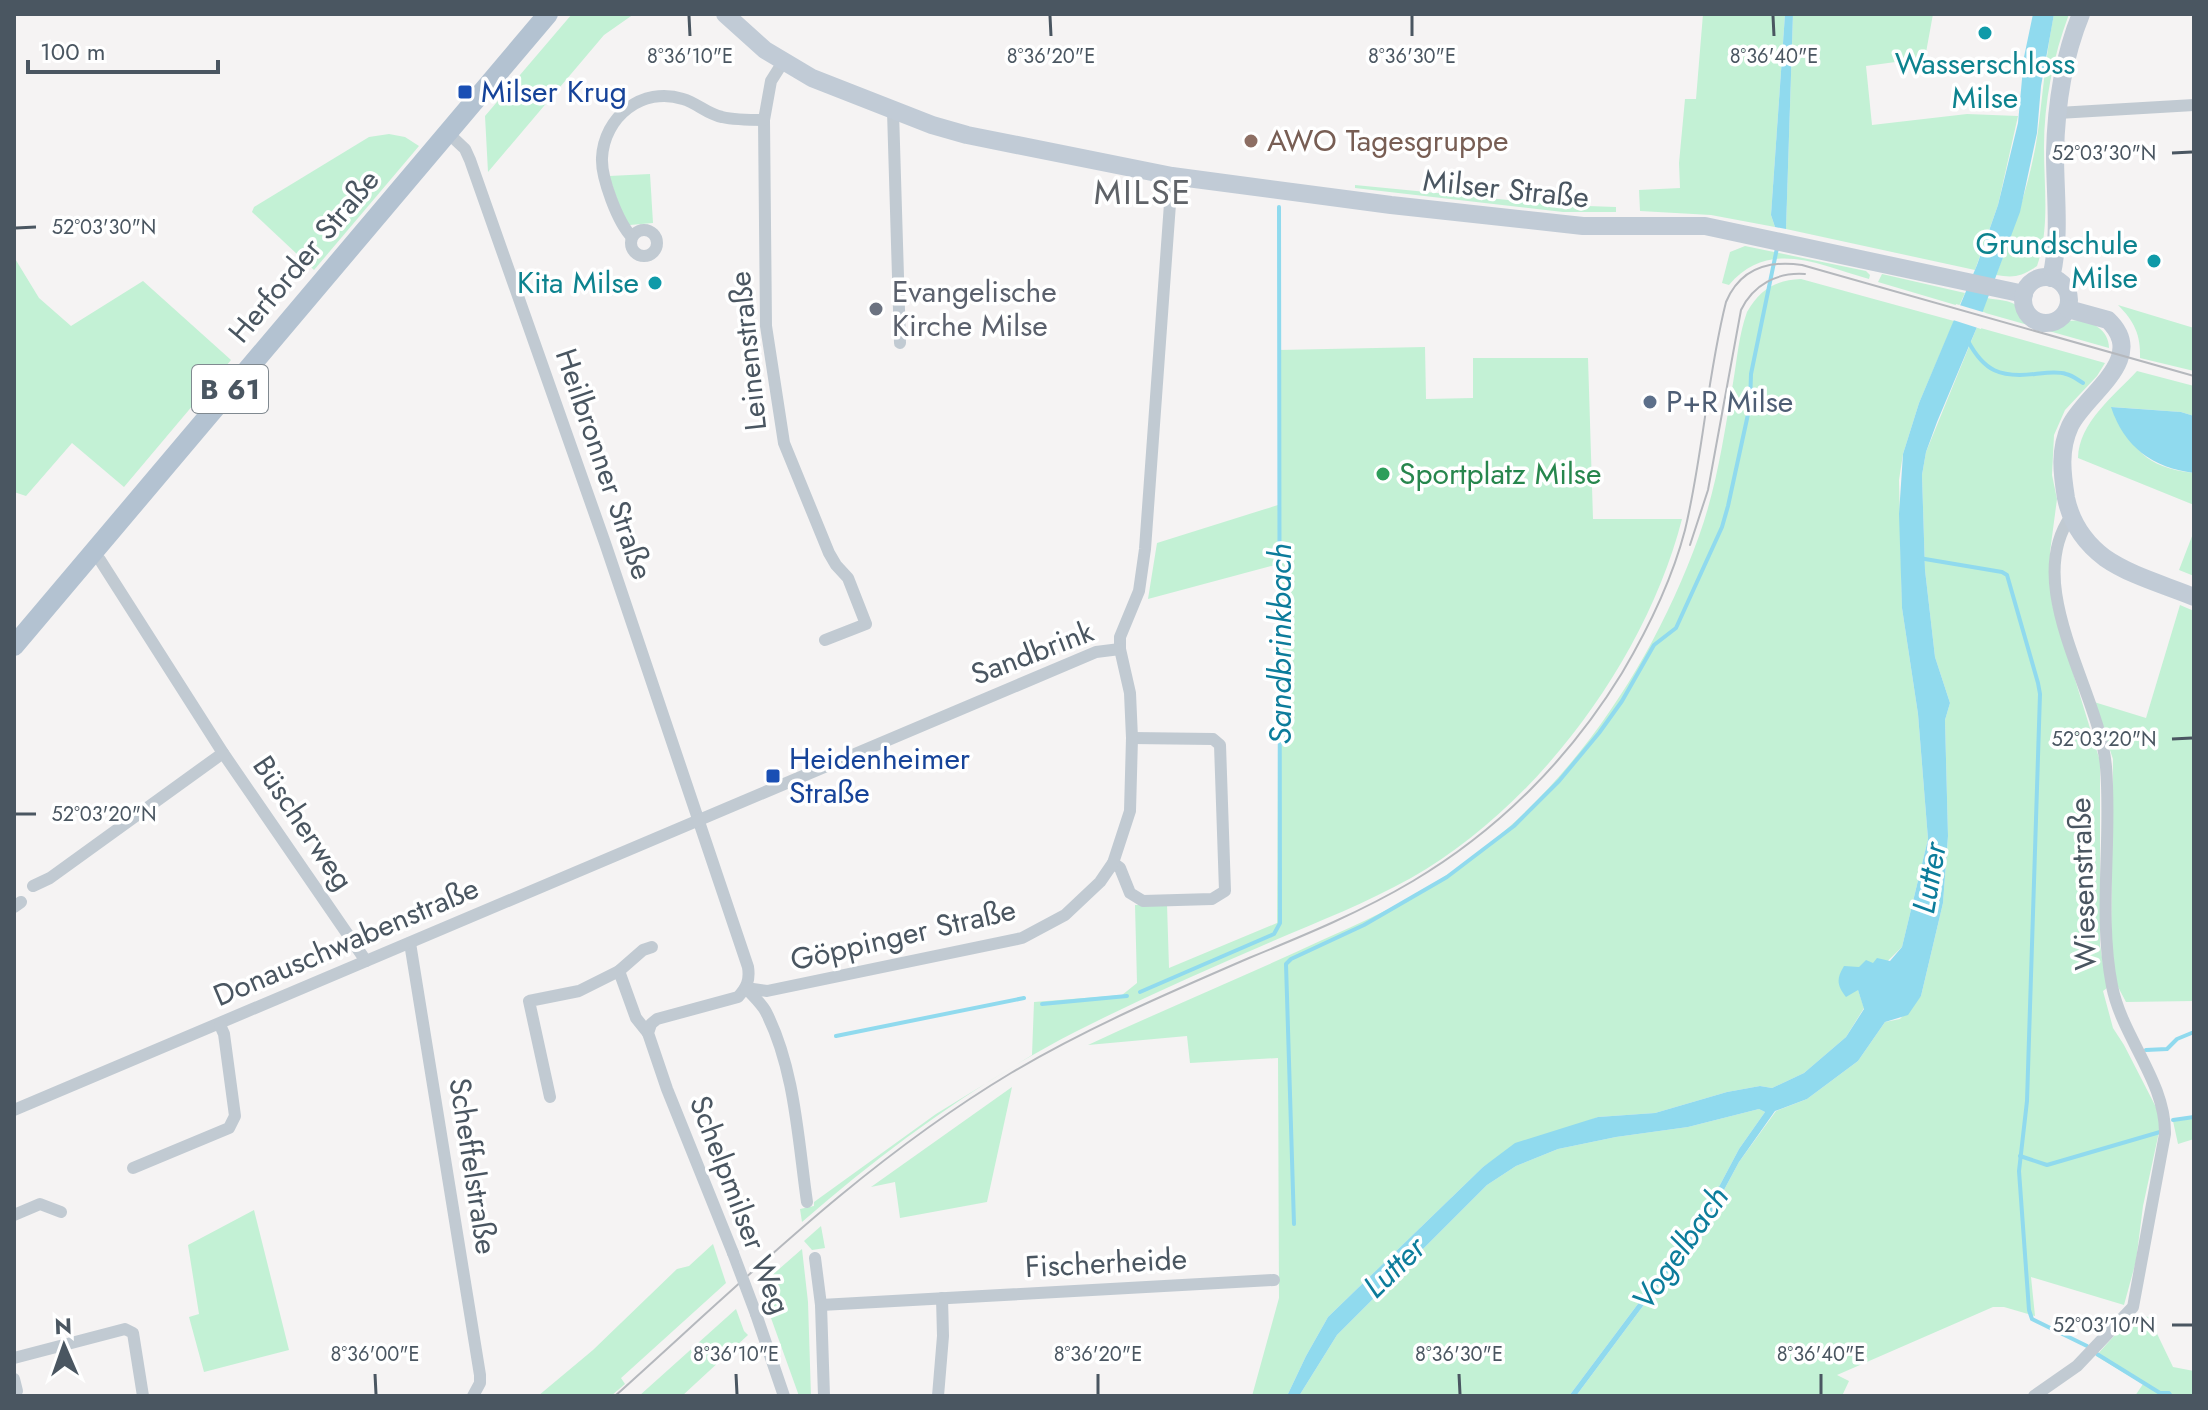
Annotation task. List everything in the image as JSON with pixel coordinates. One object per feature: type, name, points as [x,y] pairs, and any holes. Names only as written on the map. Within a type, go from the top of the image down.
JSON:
[{"type":"main road","name":"Herforder Straße","points":[[14,646],[548,14]]},
{"type":"main road","name":"Milser Straße","points":[[725,14],[750,38],[812,78],[893,111],[967,135],[1172,176],[1391,205],[1593,226],[1705,226],[2016,292]]},
{"type":"main road","points":[[2051,278],[2058,241],[2055,155],[2058,113],[2067,57],[2081,14]]},
{"type":"main road","points":[[2051,278],[2060,282],[2068,294],[2068,309],[2064,316],[2052,322],[2035,320],[2016,292],[2032,282],[2051,278]]},
{"type":"main road","points":[[2068,309],[2108,320],[2120,336],[2122,352],[2114,372],[2074,419],[2065,439],[2061,456],[2071,516],[2085,539],[2103,557],[2119,567],[2194,597]]},
{"type":"street","name":"Leinenstraße","points":[[783,62],[771,81],[764,120],[765,311],[781,432],[829,553],[848,578],[866,624],[825,640]]},
{"type":"street","points":[[632,237],[623,225],[602,163],[606,137],[623,111],[641,101],[666,96],[688,100],[721,117],[764,120]]},
{"type":"street","points":[[2058,113],[2194,105]]},
{"type":"street","points":[[893,111],[900,343]]},
{"type":"street","name":"Heilbronner Straße","points":[[448,133],[465,149],[470,160],[698,819]]},
{"type":"street","name":"Sandbrink","points":[[698,819],[1096,652],[1120,649],[1120,637],[1139,591],[1144,560],[1172,176]]},
{"type":"street","name":"Wiesenstraße","points":[[2034,1396],[2077,1366],[2133,1307],[2165,1134],[2160,1102],[2119,1011],[2112,987],[2107,947],[2106,765],[2060,617],[2055,587],[2057,547],[2063,527],[2071,516]]},
{"type":"street","name":"Büscherweg","points":[[92,553],[120,590],[223,753],[366,961]]},
{"type":"street","name":"Göppinger Straße","points":[[746,988],[767,991],[1022,938],[1065,915],[1100,882],[1113,863],[1130,811],[1130,693],[1120,649]]},
{"type":"street","points":[[1113,863],[1120,868],[1130,893],[1143,901],[1212,899],[1225,891],[1220,745],[1213,739],[1132,738]]},
{"type":"street","name":"Büscherweg","points":[[33,886],[50,878],[223,753]]},
{"type":"street","points":[[648,1033],[657,1019],[738,997],[750,978],[698,819]]},
{"type":"street","name":"Donauschwabenstraße","points":[[15,1106],[220,1025],[698,819]]},
{"type":"street","name":"Scheffelstraße","points":[[410,943],[480,1375],[480,1383],[473,1396]]},
{"type":"street","points":[[550,1097],[529,1001],[579,991],[619,971],[643,950],[652,947]]},
{"type":"street","name":"Schelpmilser Weg","points":[[619,971],[636,1018],[648,1033],[756,1314],[784,1396]]},
{"type":"street","points":[[746,988],[765,1010],[782,1056],[790,1087],[807,1202]]},
{"type":"street","points":[[133,1168],[229,1128],[235,1116],[224,1034],[220,1025]]},
{"type":"street","points":[[14,1215],[40,1204],[61,1212]]},
{"type":"street","name":"Schelpmilser Weg","points":[[815,1258],[821,1305],[824,1396]]},
{"type":"street","name":"Fischerheide","points":[[821,1305],[1274,1280]]},
{"type":"street","points":[[938,1396],[943,1336],[942,1298]]},
{"type":"street","points":[[14,1358],[125,1329],[133,1333],[143,1396]]},
{"type":"green space","points":[[572,14],[634,14],[604,35],[488,172],[485,116]]},
{"type":"green space","points":[[1703,14],[1785,14],[1771,215],[1775,227],[1711,215],[1640,211],[1639,190],[1680,188],[1679,163],[1685,99],[1696,99]]},
{"type":"green space","points":[[1793,14],[1933,14],[1925,58],[1866,66],[1872,125],[1967,114],[2018,116],[1998,205],[1975,270],[1786,229]]},
{"type":"green space","points":[[2054,14],[2069,14],[2054,63],[2046,114],[2045,223],[2041,252],[2037,266],[2027,272],[2012,276],[1996,275],[2031,168]]},
{"type":"green space","points":[[389,134],[405,137],[419,146],[314,270],[252,212],[254,207],[369,137]]},
{"type":"green space","points":[[650,174],[653,223],[630,225],[625,222],[609,176]]},
{"type":"green space","points":[[1355,185],[1559,205],[1616,207],[1616,212],[1563,212],[1355,188]]},
{"type":"green space","points":[[1745,246],[1866,271],[1870,275],[1869,279],[1813,262],[1778,259],[1761,262],[1744,271],[1729,285],[1722,283],[1730,252]]},
{"type":"green space","points":[[14,257],[39,298],[71,326],[143,281],[231,360],[124,487],[72,443],[26,496],[14,492]]},
{"type":"green space","points":[[1882,274],[1965,293],[1959,306],[1878,282]]},
{"type":"green space","points":[[1801,279],[1954,321],[1919,403],[1903,454],[1899,480],[1902,608],[1918,714],[1928,839],[1902,947],[1858,990],[1864,1008],[1846,1037],[1804,1073],[1772,1088],[1760,1086],[1727,1092],[1655,1113],[1598,1117],[1498,1157],[1483,1167],[1328,1317],[1287,1396],[1252,1396],[1279,1298],[1278,1058],[1190,1063],[1187,1036],[1088,1045],[1350,927],[1424,890],[1483,849],[1524,813],[1562,773],[1597,730],[1628,684],[1679,587],[1711,498],[1747,312],[1757,297],[1770,287]]},
{"type":"green space","points":[[1987,298],[2014,304],[2034,326],[2047,327],[2076,320],[2090,323],[2105,335],[2109,348],[1982,312]]},
{"type":"green space","points":[[2118,305],[2194,328],[2194,371],[2140,358],[2135,329]]},
{"type":"green space","points":[[1977,327],[2105,363],[2065,410],[2054,435],[2052,475],[2057,499],[2050,552],[2052,604],[2100,761],[2100,945],[2107,988],[2103,991],[2113,1028],[2159,1113],[2159,1132],[2143,1206],[2136,1261],[2124,1305],[2031,1277],[2035,1316],[1993,1307],[1837,1375],[1849,1381],[1842,1396],[1576,1396],[1710,1216],[1739,1162],[1776,1111],[1807,1099],[1858,1061],[1885,1022],[1900,1019],[1921,996],[1943,903],[1948,836],[1945,720],[1950,703],[1935,657],[1925,570],[1922,475],[1926,452]]},
{"type":"green space","points":[[1425,347],[1426,399],[1473,398],[1473,358],[1588,358],[1593,519],[1682,519],[1665,572],[1642,624],[1614,675],[1543,770],[1501,812],[1457,848],[1411,878],[1360,904],[1124,1008],[1012,1067],[1032,1055],[1034,1002],[1122,995],[1137,983],[1135,905],[1167,904],[1169,968],[1277,923],[1279,564],[1148,599],[1157,543],[1278,505],[1278,350]]},
{"type":"green space","points":[[2137,371],[2194,386],[2194,416],[2181,412],[2112,407],[2142,454],[2163,466],[2194,473],[2194,505],[2078,458],[2084,433],[2091,421]]},
{"type":"green space","points":[[2194,531],[2194,576],[2179,570]]},
{"type":"green space","points":[[2180,605],[2194,611],[2194,1001],[2126,1002],[2117,985],[2111,948],[2113,759],[2094,702],[2146,718]]},
{"type":"green space","points":[[990,1081],[899,1143],[802,1222],[800,1209],[814,1206],[814,1202],[936,1114]]},
{"type":"green space","points":[[1012,1087],[987,1202],[900,1218],[895,1182],[871,1187]]},
{"type":"green space","points":[[1759,1109],[1765,1112],[1739,1149],[1703,1217],[1569,1396],[1299,1396],[1337,1335],[1487,1185],[1516,1166],[1558,1149],[1688,1127]]},
{"type":"green space","points":[[2194,1117],[2194,1139],[2178,1144],[2173,1121]]},
{"type":"green space","points":[[254,1210],[289,1350],[204,1372],[189,1317],[199,1314],[188,1245]]},
{"type":"green space","points":[[821,1226],[825,1248],[812,1250],[804,1241]]},
{"type":"green space","points":[[713,1244],[726,1283],[621,1378],[625,1384],[611,1396],[538,1396],[593,1350],[677,1269],[689,1266]]},
{"type":"green space","points":[[802,1249],[808,1302],[811,1396],[799,1396],[762,1284]]},
{"type":"green space","points":[[736,1309],[748,1335],[682,1396],[639,1396]]},
{"type":"green space","points":[[2133,1315],[2149,1317],[2173,1367],[2194,1371],[2194,1396],[2135,1396],[2143,1384],[2096,1356]]},
{"type":"water","points":[[1785,14],[1793,14],[1786,229],[1775,227],[1771,215]]},
{"type":"water","points":[[2033,14],[2054,14],[2041,86],[2037,133],[2020,212],[1937,422],[1926,452],[1922,475],[1925,570],[1935,657],[1950,703],[1945,720],[1948,836],[1943,903],[1921,996],[1908,1015],[1885,1022],[1858,1061],[1807,1099],[1775,1111],[1739,1162],[1710,1216],[1576,1396],[1569,1396],[1703,1217],[1739,1149],[1765,1112],[1759,1109],[1688,1127],[1558,1149],[1516,1166],[1487,1185],[1337,1335],[1299,1396],[1287,1396],[1328,1317],[1483,1167],[1515,1143],[1598,1117],[1655,1113],[1727,1092],[1760,1086],[1772,1088],[1804,1073],[1846,1037],[1864,1009],[1858,990],[1846,997],[1841,989],[1839,978],[1844,966],[1859,967],[1866,960],[1873,963],[1877,958],[1890,961],[1902,947],[1928,839],[1918,714],[1902,608],[1899,514],[1903,454],[1919,403],[1977,265],[1998,205],[2018,123],[2024,57]]},
{"type":"water","points":[[2111,407],[2181,412],[2194,416],[2194,473],[2166,466],[2142,453],[2124,433]]},
{"type":"pier","points":[[1956,304],[1986,313],[1981,329],[1950,319]]},
{"type":"waterway","name":"Sandbrinkbach","points":[[1140,992],[1274,934],[1280,923],[1279,207]]},
{"type":"waterway","points":[[1294,1224],[1286,964],[1364,925],[1447,877],[1514,826],[1559,781],[1599,733],[1622,701],[1654,645],[1676,628],[1722,527],[1728,506],[1750,405],[1751,374],[1777,248]]},
{"type":"waterway","points":[[1968,341],[1980,359],[1994,370],[2012,375],[2062,373],[2083,383]]},
{"type":"waterway","points":[[1919,558],[2007,575],[2038,683],[2027,1101],[2019,1171],[2029,1310],[2032,1319],[2087,1346]]},
{"type":"waterway","name":"Sandbrinkbach","points":[[1042,1004],[1127,996]]},
{"type":"waterway","name":"Sandbrinkbach","points":[[836,1036],[1024,998]]},
{"type":"waterway","points":[[2146,1050],[2167,1049],[2177,1039],[2194,1032]]},
{"type":"waterway","points":[[2173,1120],[2194,1117]]},
{"type":"waterway","points":[[2020,1156],[2047,1165],[2160,1132]]},
{"type":"waterway","points":[[2097,1354],[2160,1393],[2171,1396]]},
{"type":"tram line","points":[[615,1396],[806,1225],[957,1107],[1011,1073],[1098,1026],[1332,922],[1413,881],[1475,839],[1530,790],[1556,763],[1602,704],[1641,639],[1666,586],[1680,549],[1691,502],[1726,302],[1747,274],[1778,264],[1802,265],[2194,376]]},
{"type":"tram line","points":[[1690,545],[1708,490],[1741,310],[1752,294],[1767,282],[1785,275],[1805,274]]},
{"type":"place","name":"Wasserschloss Milse","points":[[1985,33]]},
{"type":"place","name":"Milser Krug","points":[[465,92]]},
{"type":"place","name":"AWO Tagesgruppe","points":[[1251,141]]},
{"type":"place","name":"Grundschule Milse","points":[[2154,261]]},
{"type":"place","name":"Kita Milse","points":[[655,283]]},
{"type":"place","name":"Evangelische Kirche Milse","points":[[876,309]]},
{"type":"place","name":"P+R Milse","points":[[1650,402]]},
{"type":"place","name":"Sportplatz Milse","points":[[1383,474]]},
{"type":"place","name":"Heidenheimer Straße","points":[[773,776]]},
{"type":"district","name":"MILSE","points":[[1143,192]]},
{"type":"water label","name":"Lutter","points":[[1929,878]]},
{"type":"water label","name":"Vogelbach","points":[[1680,1248]]},
{"type":"water label","name":"Lutter","points":[[1394,1267]]}]
